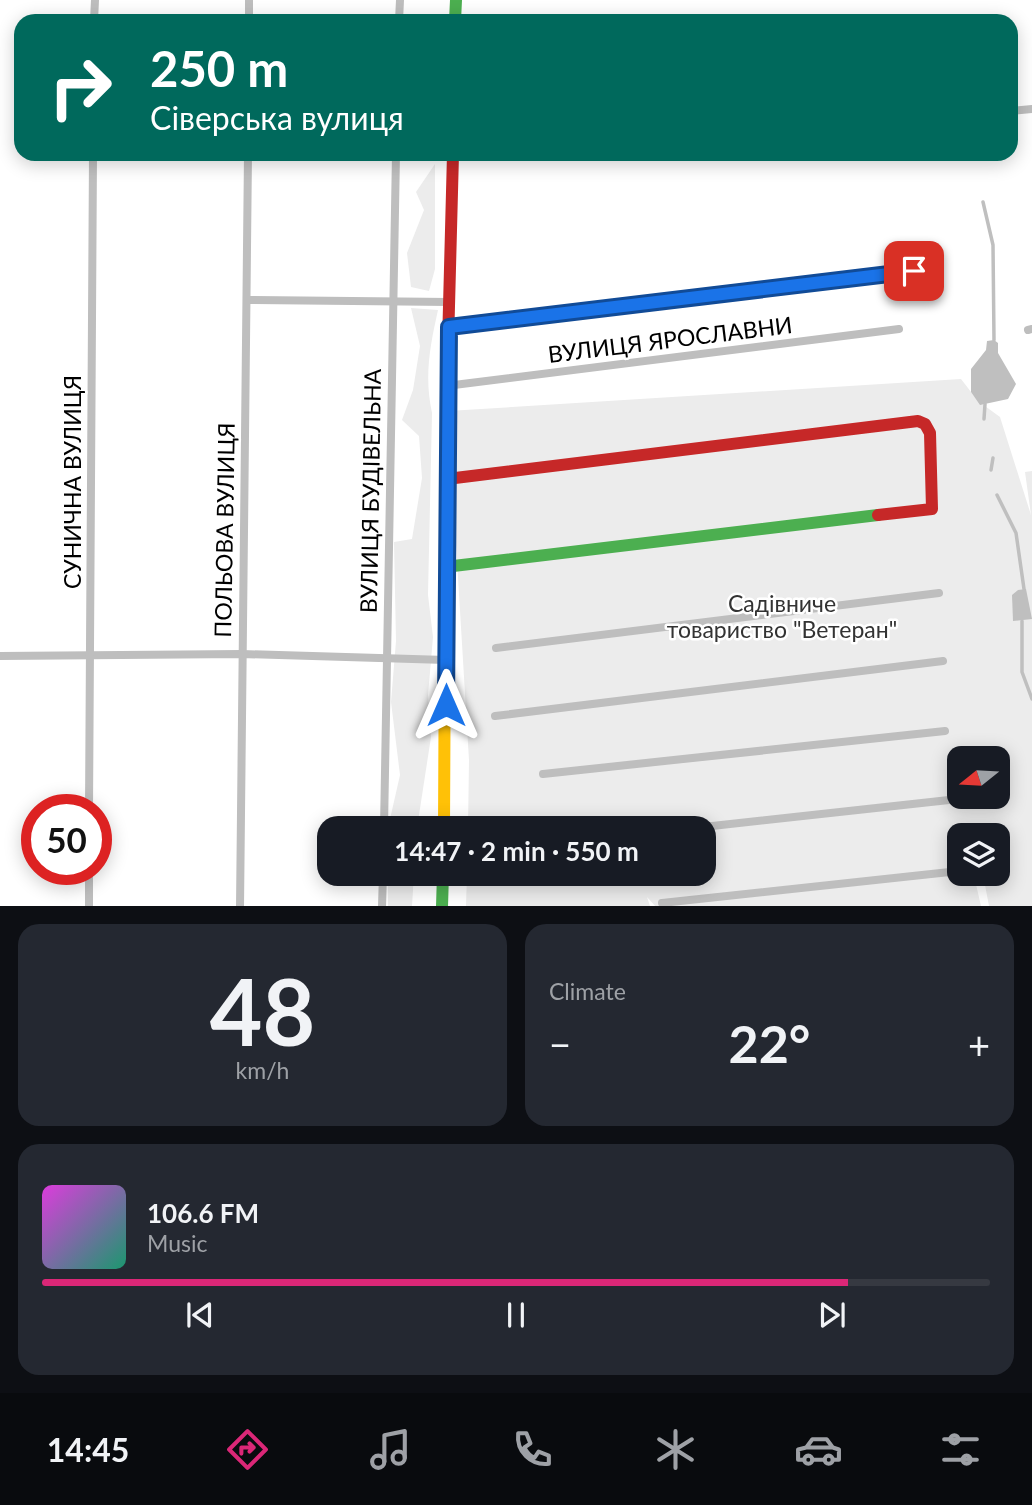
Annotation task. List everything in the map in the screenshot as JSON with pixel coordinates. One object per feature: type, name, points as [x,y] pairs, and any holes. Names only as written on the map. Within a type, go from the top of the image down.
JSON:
[{"type":"street","name":"СУНИЧНА ВУЛИЦЯ","points":[[89,794],[93,161]]},
{"type":"street","name":"ПОЛЬОВА ВУЛИЦЯ","points":[[240,906],[248,161]]},
{"type":"street","name":"ВУЛИЦЯ БУДІВЕЛЬНА","points":[[384,816],[396,161]]},
{"type":"street","points":[[444,816],[446,386],[453,161]]},
{"type":"street","points":[[449,327],[914,271]]},
{"type":"street","points":[[247,300],[450,302]]},
{"type":"street","name":"ВУЛИЦЯ ЯРОСЛАВНИ","points":[[446,386],[899,329]]},
{"type":"street","points":[[445,568],[932,509],[930,433],[925,424],[918,421],[447,479]]},
{"type":"street","points":[[496,648],[939,593]]},
{"type":"street","points":[[0,656],[89,658],[242,654],[446,660]]},
{"type":"street","points":[[495,716],[943,661]]},
{"type":"street","points":[[542,774],[945,731]]},
{"type":"street","points":[[716,826],[947,800]]},
{"type":"street","points":[[662,902],[947,872]]},
{"type":"street","points":[[89,885],[89,906]]},
{"type":"street","points":[[382,906],[383,886]]},
{"type":"street","points":[[442,906],[443,886]]},
{"type":"green space","points":[[435,164],[435,269],[429,291],[411,287],[407,253],[424,210],[416,192]]},
{"type":"green space","points":[[411,308],[438,310],[428,374],[432,413],[428,595],[433,637],[428,695],[431,737],[419,816],[391,816],[400,775],[391,702],[396,641],[394,542],[412,539],[422,478],[419,436],[402,420],[413,390],[420,346]]},
{"type":"green space","name":"Садівниче товариство \"Ветеран\"","points":[[961,379],[978,401],[1000,417],[1031,515],[1025,472],[1032,471],[1032,906],[989,906],[985,886],[1010,886],[1010,823],[947,823],[947,886],[976,886],[981,906],[655,906],[647,897],[650,906],[466,906],[467,886],[716,886],[716,816],[468,816],[469,760],[448,411]]},
{"type":"green space","points":[[388,886],[413,886],[412,906],[388,906]]},
{"type":"shaded area","points":[[994,340],[998,343],[998,353],[1016,384],[1008,399],[980,405],[971,392],[971,369],[986,350],[987,341]]},
{"type":"shaded area","points":[[1026,589],[1032,619],[1013,621],[1012,595],[1018,590]]},
{"type":"waterway","points":[[983,202],[993,245],[994,340]]},
{"type":"waterway","points":[[984,419],[985,404]]},
{"type":"waterway","points":[[991,470],[993,458]]},
{"type":"waterway","points":[[997,495],[1016,533],[1024,589]]},
{"type":"waterway","points":[[1022,621],[1022,672],[1032,699]]},
{"type":"traffic: fast","points":[[455,14],[456,0]]},
{"type":"traffic: fast","points":[[445,567],[878,515]]},
{"type":"traffic: fast","points":[[442,906],[443,886]]},
{"type":"traffic: slow","points":[[444,816],[446,420]]},
{"type":"traffic: jam","points":[[446,420],[453,161]]},
{"type":"traffic: jam","points":[[447,479],[918,421],[925,424],[930,433],[932,509],[878,515]]},
{"type":"route","points":[[446,705],[446,386],[449,327],[914,271]]}]
